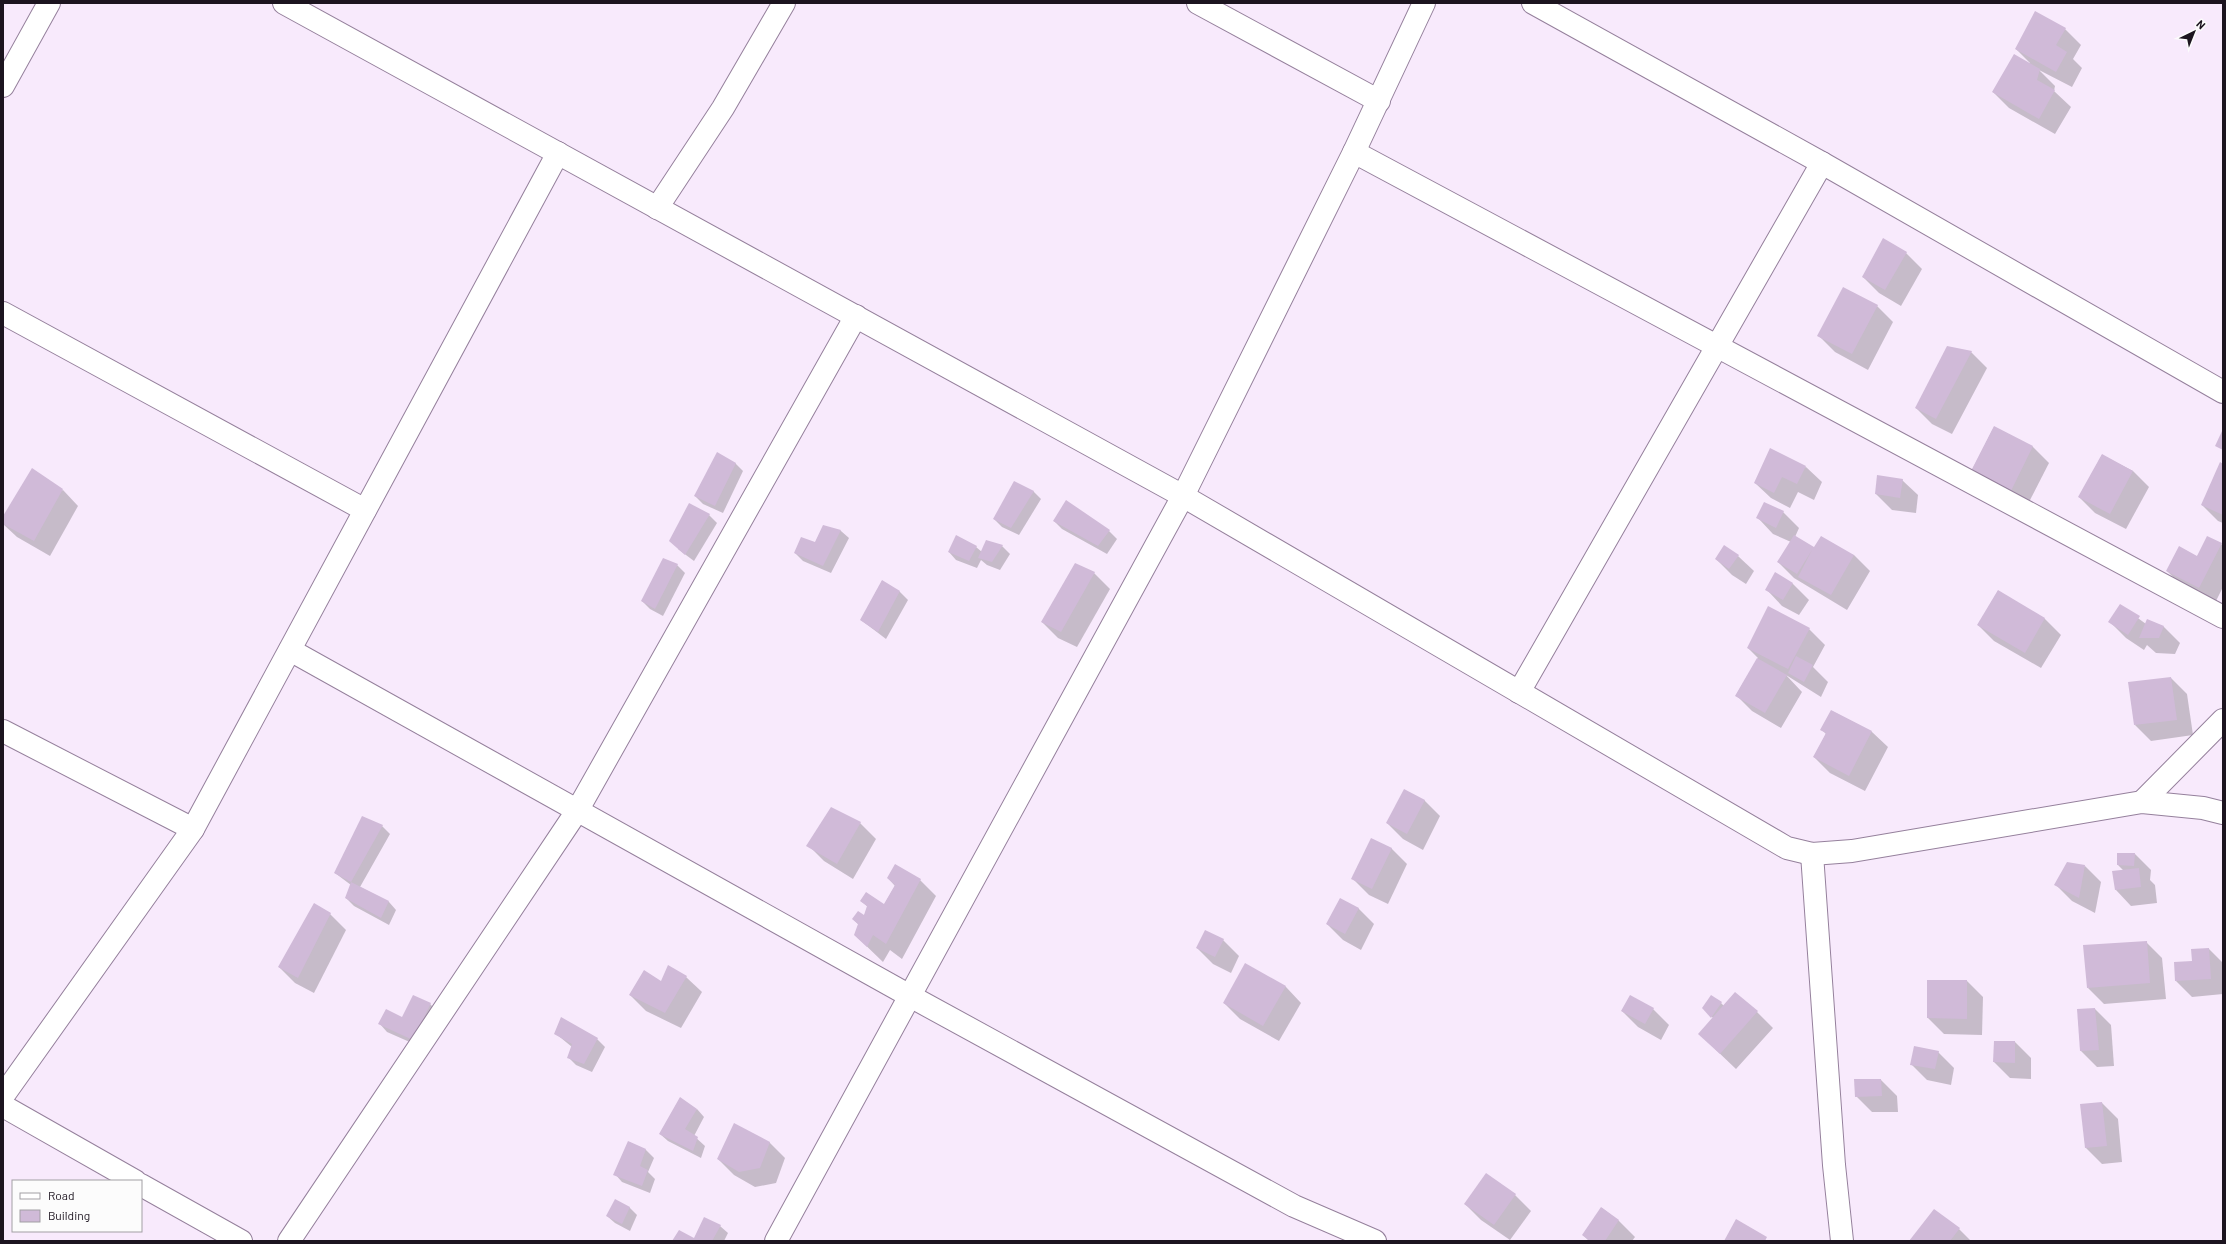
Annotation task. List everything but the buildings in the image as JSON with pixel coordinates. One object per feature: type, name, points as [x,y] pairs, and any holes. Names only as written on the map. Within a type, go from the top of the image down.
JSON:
[{"type":"street","points":[[3,86],[49,3]]},
{"type":"street","points":[[657,208],[723,108],[784,3]]},
{"type":"street","points":[[1198,3],[1379,101]]},
{"type":"street","points":[[776,1241],[1184,496],[1379,101],[1424,3]]},
{"type":"street","points":[[1533,3],[1822,164],[2223,392]]},
{"type":"street","points":[[294,5],[657,208],[1184,496],[1787,848],[1812,854],[1852,851],[2142,802],[2203,808],[2223,813]]},
{"type":"street","points":[[3,1096],[193,830],[558,152]]},
{"type":"street","points":[[1354,152],[2223,617]]},
{"type":"street","points":[[1520,692],[1822,164]]},
{"type":"street","points":[[3,313],[365,510]]},
{"type":"street","points":[[289,1241],[577,811],[856,316]]},
{"type":"street","points":[[290,650],[910,996],[1294,1206],[1375,1241]]},
{"type":"street","points":[[2142,802],[2223,720]]},
{"type":"street","points":[[3,731],[193,830]]},
{"type":"street","points":[[1812,854],[1834,1165],[1842,1241]]},
{"type":"street","points":[[3,1106],[133,1180]]},
{"type":"street","points":[[142,1186],[240,1241]]}]
